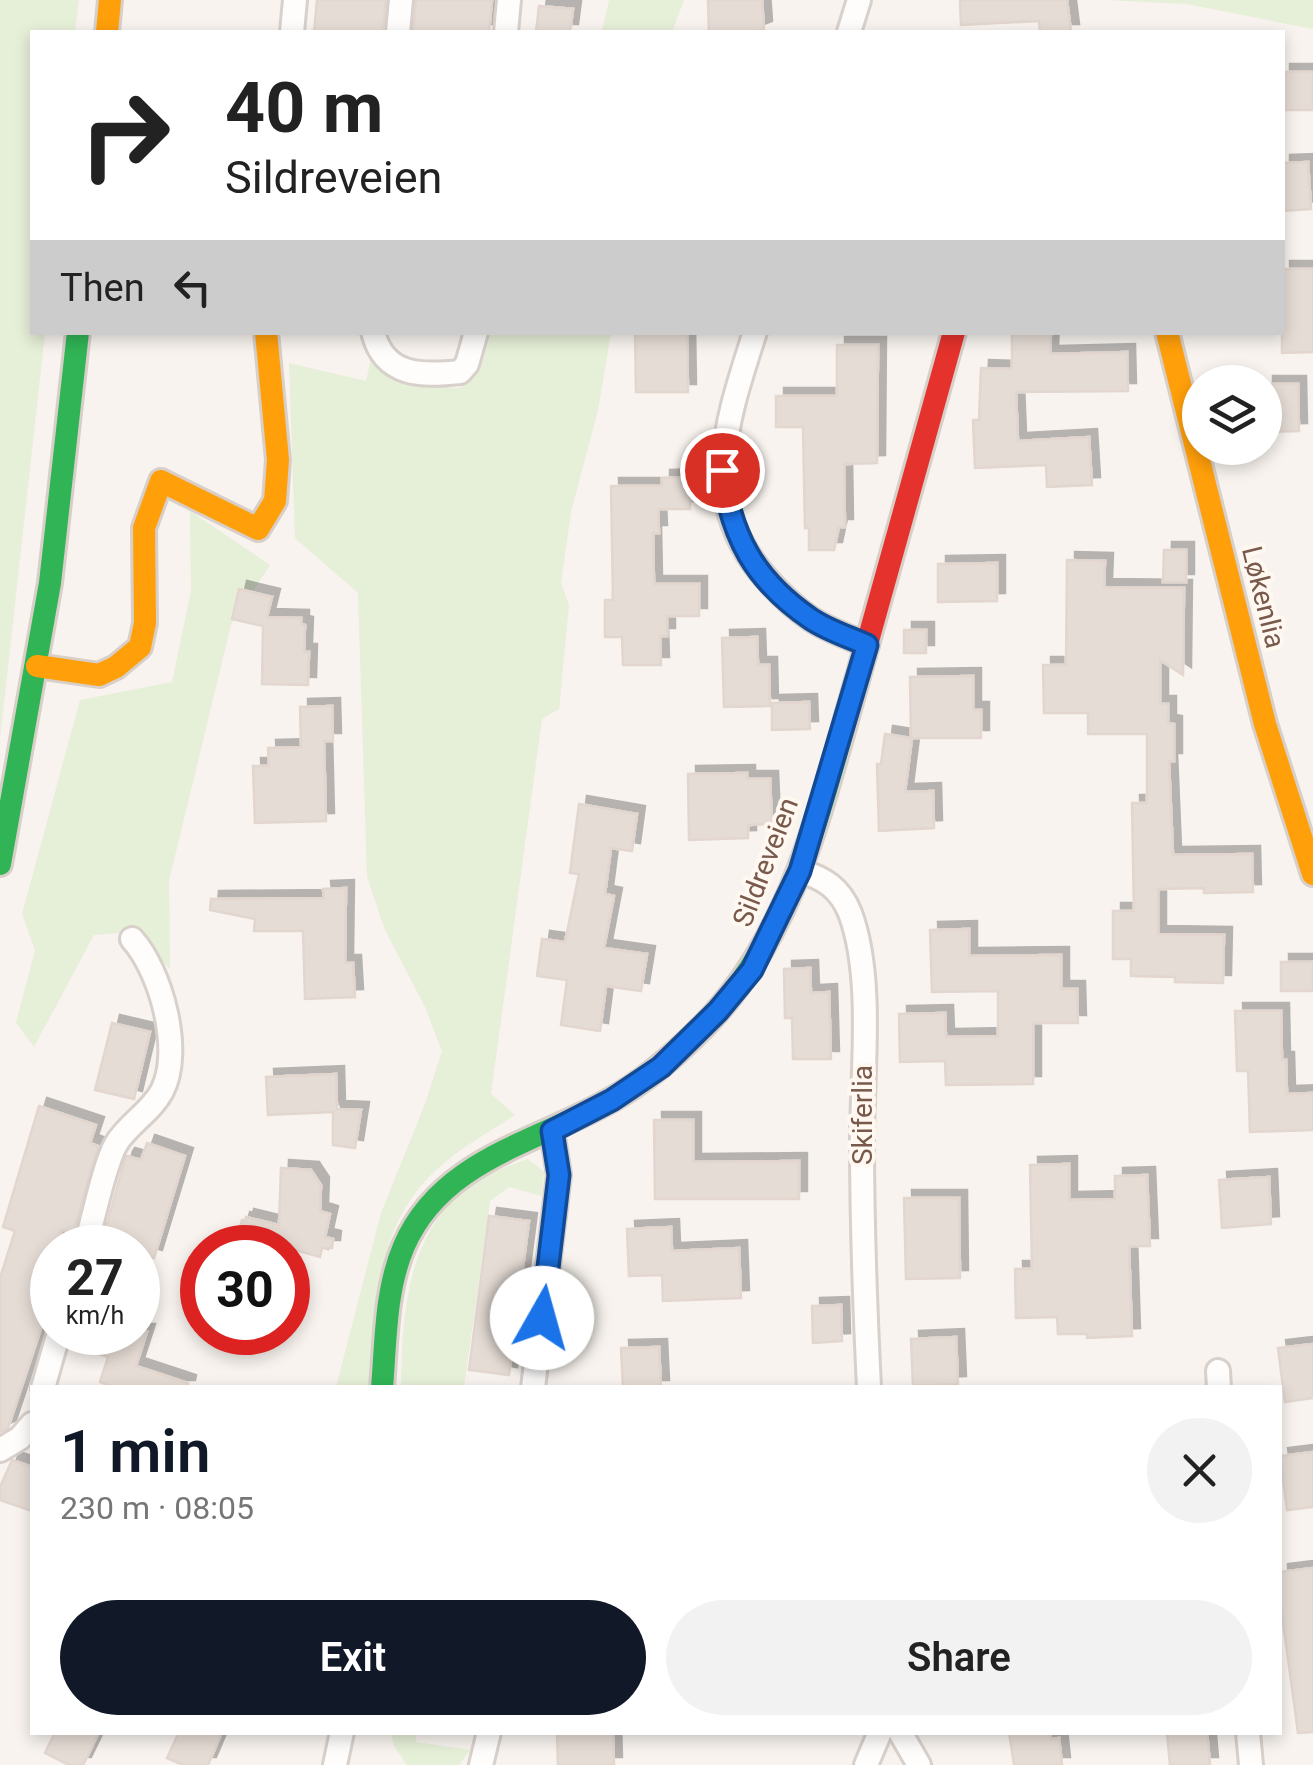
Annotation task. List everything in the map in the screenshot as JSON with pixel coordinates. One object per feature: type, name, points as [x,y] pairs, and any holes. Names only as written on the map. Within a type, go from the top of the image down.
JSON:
[{"type":"street","points":[[107,30],[110,0]]},
{"type":"street","points":[[292,30],[296,0]]},
{"type":"street","points":[[398,30],[401,0]]},
{"type":"street","points":[[506,30],[509,0]]},
{"type":"street","points":[[850,30],[859,0]]},
{"type":"street","points":[[0,864],[37,666],[78,335]]},
{"type":"street","points":[[37,666],[99,675],[140,647],[144,623],[144,528],[161,481],[258,529],[275,500],[278,460],[266,335]]},
{"type":"street","points":[[374,335],[377,348],[398,368],[424,376],[460,372],[467,364],[475,335]]},
{"type":"street","points":[[754,335],[725,438],[722,470],[728,513],[749,558],[779,592],[812,620],[867,645]]},
{"type":"street","name":"Sildreveien","points":[[382,1385],[394,1279],[404,1245],[420,1215],[442,1189],[498,1152],[552,1131],[612,1100],[661,1067],[718,1011],[752,970],[800,871],[953,335]]},
{"type":"street","name":"Løkenlia","points":[[1168,335],[1265,724],[1313,874]]},
{"type":"street","name":"Skiferlia","points":[[800,871],[825,878],[837,890],[849,910],[863,960],[862,1170],[869,1385]]},
{"type":"street","points":[[92,1225],[116,1145],[164,1089],[169,1031],[162,993],[146,956],[132,939]]},
{"type":"street","points":[[533,1385],[559,1175],[552,1131]]},
{"type":"street","points":[[44,1385],[52,1355]]},
{"type":"street","points":[[0,1450],[30,1426]]},
{"type":"street","points":[[335,1765],[341,1735]]},
{"type":"street","points":[[481,1765],[488,1735]]},
{"type":"street","points":[[866,1765],[879,1735]]},
{"type":"street","points":[[902,1735],[919,1765]]},
{"type":"street","points":[[1248,1735],[1251,1765]]},
{"type":"green space","points":[[0,0],[79,0],[75,30],[30,30],[30,335],[45,335],[0,739]]},
{"type":"green space","points":[[609,0],[684,0],[673,30],[602,30]]},
{"type":"green space","points":[[1104,0],[1313,0],[1313,29],[1187,4]]},
{"type":"green space","points":[[485,335],[611,335],[598,410],[571,512],[561,583],[569,605],[559,709],[542,719],[491,1094],[515,1115],[443,1164],[403,1212],[383,1266],[371,1385],[337,1385],[381,1213],[442,1051],[425,1007],[385,930],[367,877],[358,593],[295,538],[289,363],[366,381],[371,359],[400,380],[460,388],[482,362]]},
{"type":"green space","points":[[190,511],[270,565],[231,625],[169,881],[170,969],[132,932],[94,935],[34,1047],[16,1023],[35,950],[22,914],[80,700],[172,682],[191,591]]},
{"type":"green space","points":[[528,1159],[544,1172],[542,1196],[509,1187],[490,1201],[464,1385],[401,1385],[407,1304],[421,1250],[450,1204],[472,1184]]},
{"type":"green space","points":[[391,1735],[416,1735],[416,1742],[470,1750],[459,1765],[407,1765]]},
{"type":"building","points":[[317,0],[386,0],[383,30],[314,30]]},
{"type":"building","points":[[416,0],[492,0],[489,30],[413,30]]},
{"type":"building","points":[[708,0],[762,0],[764,29],[709,30]]},
{"type":"building","points":[[960,0],[1067,0],[1071,30],[1040,30],[1039,21],[961,25]]},
{"type":"building","points":[[539,6],[573,9],[570,30],[536,30]]},
{"type":"building","points":[[1285,72],[1313,72],[1313,110],[1285,110]]},
{"type":"building","points":[[1308,162],[1311,209],[1285,211],[1285,163]]},
{"type":"building","points":[[1285,269],[1313,269],[1313,352],[1282,353]]},
{"type":"building","points":[[635,335],[687,335],[688,392],[636,392]]},
{"type":"building","points":[[1012,335],[1051,335],[1050,354],[1127,352],[1128,391],[1016,392],[1018,441],[1089,437],[1092,485],[1047,487],[1046,465],[975,468],[973,420],[979,420],[981,368],[1012,369]]},
{"type":"building","points":[[837,345],[878,345],[877,463],[844,464],[845,527],[839,527],[834,550],[809,550],[803,427],[776,427],[776,396],[837,396]]},
{"type":"building","points":[[1282,384],[1298,384],[1299,431],[1282,432]]},
{"type":"building","points":[[690,477],[690,509],[658,509],[659,533],[653,533],[654,584],[699,584],[699,616],[667,616],[667,636],[660,636],[661,665],[623,665],[622,637],[605,637],[605,600],[613,600],[611,486],[662,486],[662,478]]},
{"type":"building","points":[[1164,550],[1186,550],[1186,582],[1163,582]]},
{"type":"building","points":[[1067,560],[1105,561],[1104,587],[1184,588],[1183,675],[1160,660],[1160,704],[1168,704],[1168,723],[1174,724],[1174,761],[1169,761],[1173,855],[1252,854],[1253,892],[1158,889],[1158,934],[1224,935],[1223,983],[1131,976],[1131,959],[1113,959],[1113,911],[1134,911],[1132,803],[1147,803],[1147,734],[1088,734],[1088,713],[1044,713],[1043,665],[1066,665]]},
{"type":"building","points":[[997,563],[997,601],[938,602],[938,564]]},
{"type":"building","points":[[239,589],[272,597],[267,617],[301,618],[305,625],[304,652],[309,652],[308,685],[262,684],[263,626],[232,619]]},
{"type":"building","points":[[904,630],[926,630],[926,653],[904,653]]},
{"type":"building","points":[[757,637],[758,665],[769,665],[770,706],[724,707],[722,638]]},
{"type":"building","points":[[973,676],[973,710],[981,710],[981,738],[912,738],[905,792],[933,791],[934,828],[879,831],[877,764],[881,764],[885,734],[911,738],[910,677]]},
{"type":"building","points":[[809,702],[810,729],[772,730],[772,703]]},
{"type":"building","points":[[332,706],[333,741],[324,741],[326,821],[255,823],[253,766],[269,766],[268,748],[301,747],[300,707]]},
{"type":"building","points":[[747,773],[747,779],[770,779],[772,824],[748,825],[748,838],[689,840],[688,774]]},
{"type":"building","points":[[579,804],[637,814],[632,851],[611,848],[605,894],[614,896],[604,948],[647,954],[641,991],[606,986],[600,1031],[561,1025],[567,980],[537,976],[542,939],[565,942],[579,874],[570,873]]},
{"type":"building","points":[[346,888],[345,963],[353,963],[355,997],[305,999],[303,931],[254,931],[255,919],[210,910],[211,899],[324,898],[323,889]]},
{"type":"building","points":[[969,929],[969,956],[1061,955],[1061,989],[1077,989],[1078,1023],[1033,1023],[1033,1084],[946,1085],[945,1061],[900,1062],[899,1014],[945,1013],[946,1037],[998,1036],[998,991],[932,992],[930,930]]},
{"type":"building","points":[[1281,962],[1313,962],[1313,991],[1281,991]]},
{"type":"building","points":[[810,968],[811,993],[829,992],[831,1059],[793,1059],[792,1018],[785,1018],[784,969]]},
{"type":"building","points":[[1235,1011],[1281,1011],[1287,1094],[1313,1093],[1313,1130],[1250,1132],[1248,1071],[1237,1071]]},
{"type":"building","points":[[112,1023],[150,1032],[134,1099],[95,1090]]},
{"type":"building","points":[[336,1074],[337,1109],[361,1110],[355,1148],[333,1145],[333,1112],[268,1115],[266,1077]]},
{"type":"building","points":[[39,1106],[96,1125],[90,1143],[98,1146],[75,1225],[30,1225],[32,1355],[8,1428],[0,1432],[0,1278],[15,1231],[3,1227]]},
{"type":"building","points":[[654,1120],[693,1120],[693,1162],[799,1161],[799,1199],[655,1199]]},
{"type":"building","points":[[147,1143],[185,1156],[160,1238],[160,1225],[107,1225],[125,1159],[127,1156],[141,1160]]},
{"type":"building","points":[[1069,1164],[1069,1200],[1115,1199],[1115,1176],[1147,1175],[1150,1246],[1129,1246],[1132,1336],[1087,1338],[1087,1334],[1058,1334],[1057,1317],[1016,1318],[1015,1269],[1032,1269],[1030,1165]]},
{"type":"building","points":[[281,1168],[311,1170],[321,1185],[320,1211],[330,1214],[325,1237],[333,1239],[332,1248],[322,1248],[320,1257],[310,1254],[310,1225],[279,1225]]},
{"type":"building","points":[[1269,1177],[1271,1224],[1222,1228],[1219,1180]]},
{"type":"building","points":[[904,1198],[959,1198],[960,1278],[906,1279]]},
{"type":"building","points":[[489,1216],[529,1221],[509,1375],[469,1370]]},
{"type":"building","points":[[246,1217],[279,1225],[241,1225]]},
{"type":"building","points":[[671,1227],[672,1251],[739,1248],[741,1298],[663,1301],[662,1275],[629,1276],[627,1229]]},
{"type":"building","points":[[841,1305],[842,1341],[813,1343],[812,1306]]},
{"type":"building","points":[[956,1337],[958,1384],[913,1385],[911,1339]]},
{"type":"building","points":[[1313,1344],[1313,1398],[1285,1402],[1278,1348]]},
{"type":"building","points":[[659,1347],[661,1385],[623,1385],[621,1348]]},
{"type":"building","points":[[101,1355],[140,1355],[136,1366],[188,1385],[108,1385],[100,1382],[108,1357]]},
{"type":"building","points":[[1313,1452],[1313,1507],[1287,1510],[1282,1456]]},
{"type":"building","points":[[12,1460],[30,1466],[30,1510],[0,1500],[0,1487]]},
{"type":"building","points":[[1313,1568],[1313,1732],[1298,1733],[1282,1615],[1282,1572]]},
{"type":"building","points":[[54,1735],[98,1735],[83,1765],[69,1765],[45,1753]]},
{"type":"building","points":[[178,1735],[221,1735],[208,1765],[183,1765],[167,1758]]},
{"type":"building","points":[[557,1735],[613,1735],[614,1765],[558,1765]]},
{"type":"building","points":[[1009,1735],[1059,1738],[1062,1765],[1014,1765]]},
{"type":"building","points":[[1167,1735],[1207,1735],[1210,1765],[1170,1765]]},
{"type":"traffic: fast","points":[[0,864],[50,583],[78,335]]},
{"type":"traffic: fast","points":[[382,1385],[393,1280],[404,1246],[420,1217],[466,1173],[635,1085],[682,1047],[732,994],[776,924],[793,886],[844,727]]},
{"type":"traffic: slow","points":[[107,30],[110,0]]},
{"type":"traffic: slow","points":[[37,666],[99,675],[140,647],[145,623],[144,528],[161,481],[258,529],[275,501],[278,460],[266,335]]},
{"type":"traffic: slow","points":[[1168,335],[1265,724],[1313,874]]},
{"type":"traffic: jam","points":[[844,727],[953,335]]},
{"type":"route","points":[[542,1318],[559,1175],[552,1131],[612,1100],[661,1067],[718,1011],[752,970],[800,871],[867,645],[812,620],[779,592],[749,558],[728,513],[722,470]]}]
